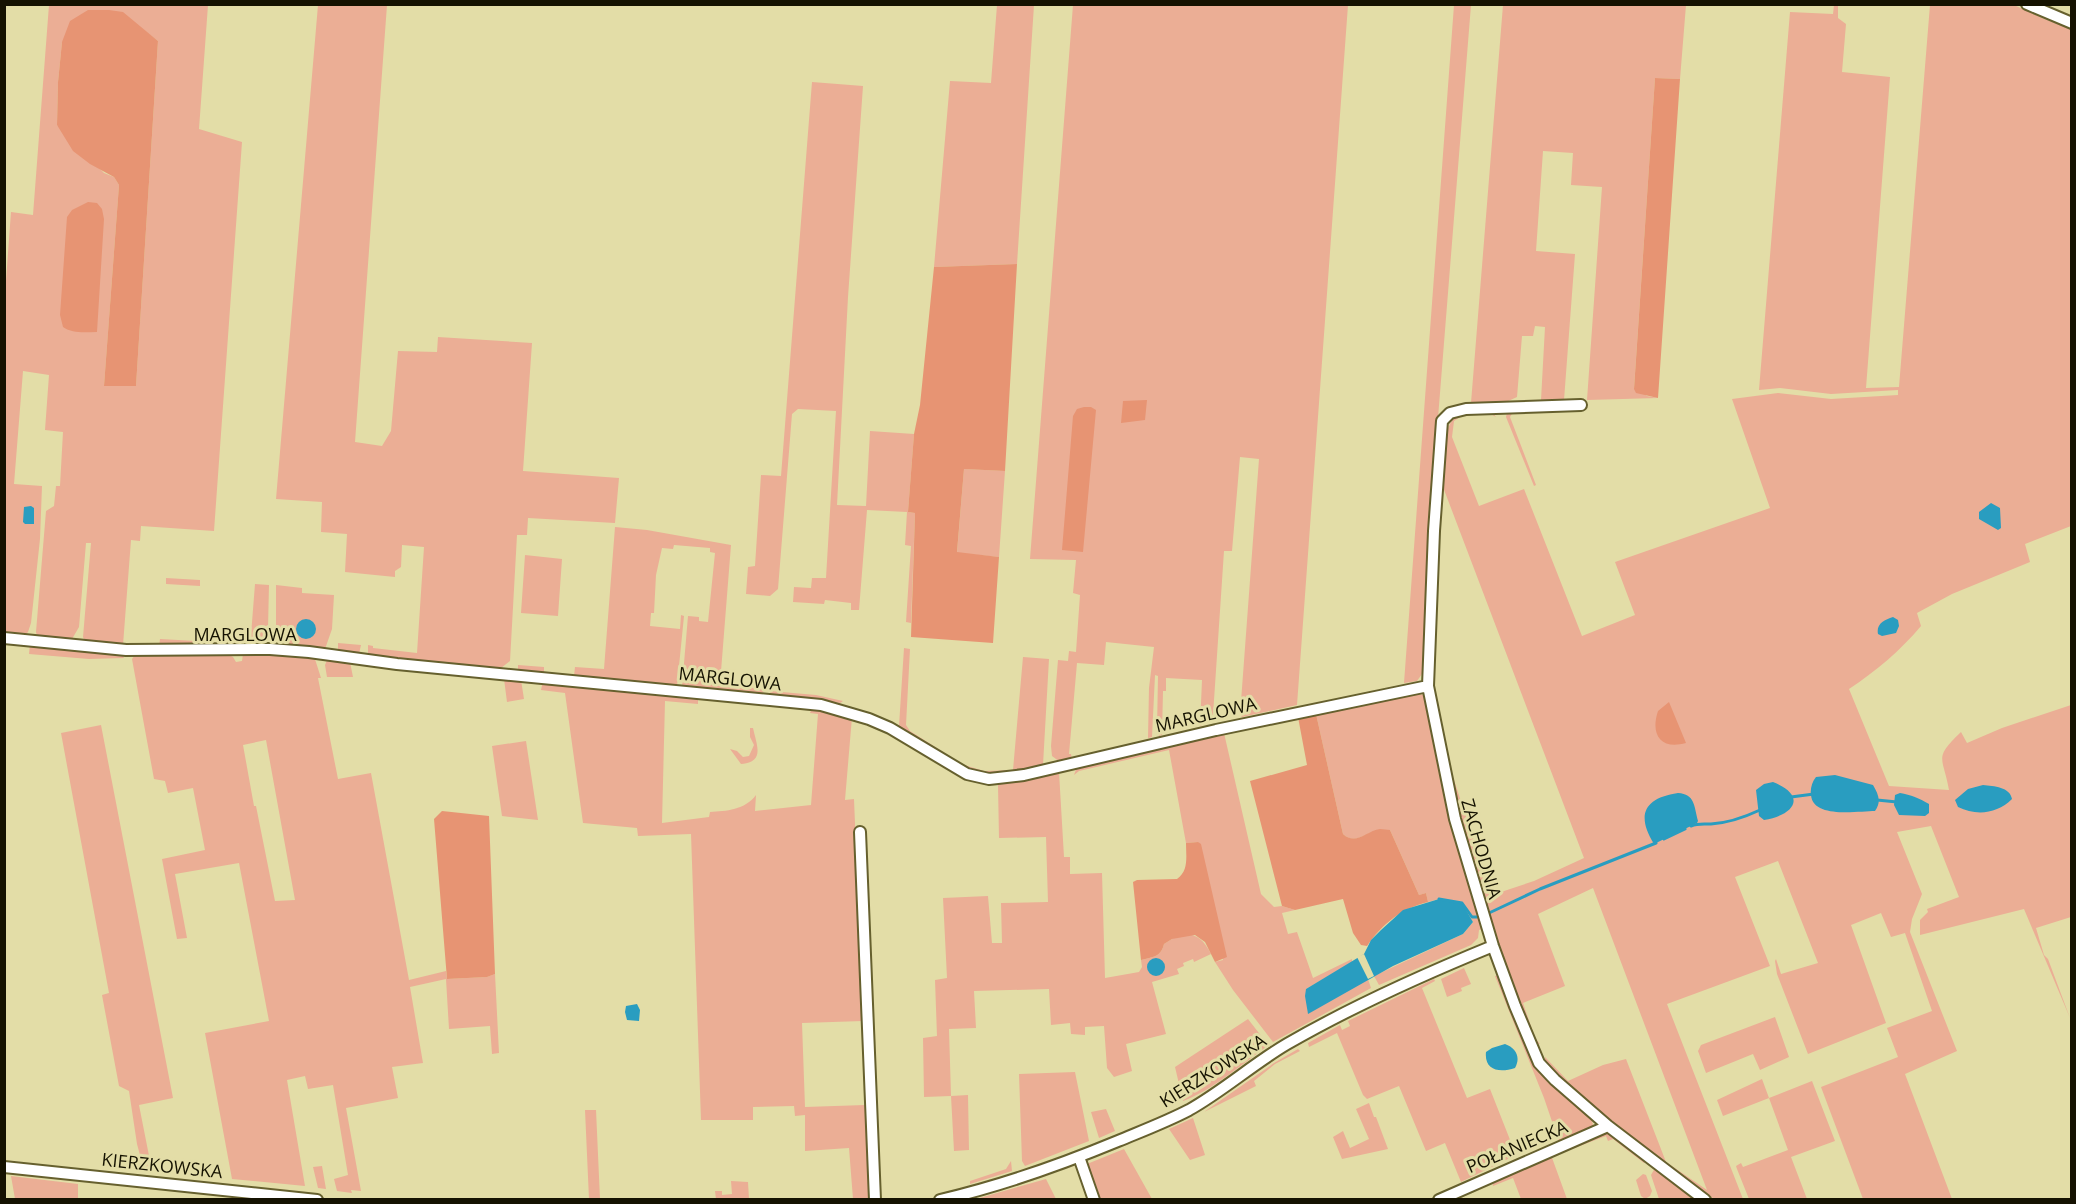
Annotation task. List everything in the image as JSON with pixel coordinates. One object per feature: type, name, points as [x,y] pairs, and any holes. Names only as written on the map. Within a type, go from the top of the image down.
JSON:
[{"type":"street","points":[[2027,4],[2072,23]]},
{"type":"street","name":"ZACHODNIA","points":[[1581,405],[1466,409],[1450,413],[1442,421],[1434,531],[1428,686],[1452,811],[1493,946],[1539,1063],[1608,1126],[1705,1200]]},
{"type":"street","name":"MARGLOWA","points":[[4,638],[126,650],[270,649],[309,652],[409,665],[821,705],[890,728],[967,774],[989,779],[1024,775],[1216,730],[1428,686]]},
{"type":"street","points":[[860,832],[875,1200]]},
{"type":"street","name":"KIERZKOWSKA","points":[[940,1200],[1002,1184],[1079,1157],[1155,1125],[1191,1108],[1283,1047],[1379,995],[1493,946]]},
{"type":"street","name":"POŁANIECKA","points":[[1439,1200],[1608,1126]]},
{"type":"street","points":[[1079,1157],[1094,1200]]},
{"type":"street","name":"KIERZKOWSKA","points":[[4,1167],[317,1200]]},
{"type":"shaded area","points":[[49,5],[208,5],[199,129],[242,142],[214,531],[141,526],[140,541],[131,540],[123,645],[85,642],[83,637],[91,543],[86,543],[79,627],[72,639],[37,636],[46,511],[54,506],[56,486],[60,486],[63,432],[45,430],[49,375],[23,371],[14,484],[42,486],[40,539],[31,623],[28,632],[25,635],[5,633],[4,308],[11,212],[33,215]],"holes":[[[141,28],[158,41],[136,386],[104,386],[119,185],[114,177],[104,173],[57,125],[62,42]]]},
{"type":"shaded area","points":[[318,5],[387,5],[355,442],[382,446],[391,431],[398,351],[437,352],[438,337],[532,343],[523,471],[619,478],[615,523],[528,518],[527,535],[517,535],[510,661],[501,668],[368,656],[368,645],[373,648],[417,653],[424,547],[402,545],[401,567],[395,571],[395,577],[345,572],[347,534],[321,532],[322,502],[276,499]]},
{"type":"shaded area","points":[[997,5],[1034,5],[1017,264],[934,267],[950,81],[991,83]]},
{"type":"shaded area","points":[[1073,5],[1348,5],[1297,705],[1242,717],[1240,715],[1259,459],[1240,457],[1232,551],[1224,551],[1213,715],[1210,722],[1200,726],[1202,680],[1166,678],[1166,691],[1163,691],[1162,735],[1159,736],[1157,729],[1158,676],[1155,675],[1152,737],[1148,738],[1149,688],[1154,647],[1106,642],[1104,665],[1077,663],[1069,754],[1072,760],[1060,762],[1052,756],[1051,746],[1058,660],[1068,661],[1069,651],[1076,652],[1080,595],[1073,593],[1076,560],[1030,559]]},
{"type":"shaded area","points":[[1454,5],[1471,5],[1438,418],[1422,674],[1417,681],[1404,683]]},
{"type":"shaded area","points":[[1503,5],[1686,5],[1680,79],[1655,78],[1634,388],[1647,396],[1658,398],[1587,400],[1602,187],[1571,185],[1573,153],[1543,151],[1536,251],[1575,254],[1564,400],[1541,400],[1545,327],[1535,326],[1533,336],[1522,336],[1517,397],[1506,402],[1471,403]]},
{"type":"shaded area","points":[[1834,5],[1838,5],[1838,18],[1846,24],[1842,72],[1890,77],[1866,388],[1899,387],[1930,5],[2014,5],[2071,29],[2071,526],[2025,544],[2030,562],[1952,594],[1917,613],[1921,626],[1905,644],[1849,689],[1889,786],[1949,790],[1943,753],[1961,732],[1967,743],[2002,728],[2071,705],[2071,917],[2036,928],[2044,955],[2048,959],[2070,1018],[2024,909],[1920,935],[1920,920],[1928,912],[1927,909],[1959,897],[1931,826],[1897,832],[1922,894],[1912,919],[1910,932],[1957,1051],[1905,1074],[1952,1199],[1863,1199],[1821,1087],[1898,1057],[1887,1028],[1932,1011],[1905,933],[1891,937],[1881,913],[1851,925],[1886,1023],[1808,1054],[1777,974],[1775,961],[1776,959],[1781,974],[1818,963],[1778,861],[1735,877],[1770,966],[1667,1004],[1743,1199],[1714,1199],[1620,1129],[1545,1061],[1545,1057],[1568,1081],[1603,1065],[1626,1059],[1666,1162],[1707,1190],[1593,888],[1538,914],[1565,986],[1523,1003],[1535,1038],[1540,1044],[1535,1043],[1529,1029],[1474,866],[1449,765],[1492,895],[1534,881],[1584,858],[1443,487],[1444,448],[1449,427],[1459,414],[1492,412],[1496,417],[1489,413],[1463,415],[1454,421],[1452,437],[1479,506],[1524,489],[1582,636],[1635,615],[1615,562],[1770,508],[1732,399],[1778,393],[1831,399],[1898,395],[1898,390],[1831,394],[1780,388],[1759,390],[1790,12],[1833,14]]},
{"type":"shaded area","points":[[88,10],[123,12],[158,41],[136,386],[104,386],[119,185],[114,177],[90,164],[73,151],[57,125],[62,42],[70,21]]},
{"type":"shaded area","points":[[1655,78],[1680,79],[1658,398],[1636,393],[1634,389]]},
{"type":"shaded area","points":[[812,82],[863,86],[848,297],[837,505],[866,506],[870,431],[914,434],[908,512],[915,513],[911,623],[906,622],[911,546],[905,545],[907,512],[867,510],[859,610],[851,610],[851,603],[825,600],[824,604],[793,602],[794,587],[811,588],[812,578],[826,578],[836,411],[798,409],[792,414],[778,589],[770,596],[746,594],[748,567],[755,566],[761,475],[781,476]]},
{"type":"shaded area","points":[[88,202],[97,203],[102,209],[104,219],[97,332],[79,332],[63,327],[60,315],[67,217],[72,210]]},
{"type":"shaded area","points":[[1017,264],[1005,471],[964,469],[957,552],[999,557],[993,643],[911,637],[915,513],[908,512],[914,434],[920,405],[934,267]]},
{"type":"shaded area","points":[[1147,400],[1145,420],[1121,423],[1123,401]]},
{"type":"shaded area","points":[[1084,407],[1096,410],[1083,552],[1062,550],[1073,416],[1077,409]]},
{"type":"shaded area","points":[[1557,409],[1558,411],[1513,412],[1510,417],[1536,485],[1534,486],[1506,417],[1507,413],[1512,410]]},
{"type":"shaded area","points":[[964,469],[1005,471],[999,557],[957,553]]},
{"type":"shaded area","points":[[615,527],[647,530],[731,545],[720,684],[765,689],[762,694],[682,687],[688,616],[699,617],[699,621],[708,622],[715,553],[710,552],[710,548],[674,545],[673,549],[662,548],[656,575],[654,613],[651,613],[650,626],[680,629],[681,615],[684,616],[677,686],[574,676],[575,667],[604,669]]},
{"type":"shaded area","points":[[525,555],[562,559],[558,616],[521,613]]},
{"type":"shaded area","points":[[166,578],[200,580],[200,586],[166,584]]},
{"type":"shaded area","points":[[255,584],[269,585],[266,634],[257,644],[217,646],[217,632],[222,636],[251,635]]},
{"type":"shaded area","points":[[276,585],[302,588],[302,593],[334,595],[332,629],[325,649],[291,645],[276,633]]},
{"type":"shaded area","points":[[200,632],[200,647],[159,647],[160,639],[196,641]]},
{"type":"shaded area","points":[[338,643],[361,645],[359,654],[338,650]]},
{"type":"shaded area","points":[[30,644],[122,654],[124,658],[89,659],[29,654]]},
{"type":"shaded area","points":[[904,648],[910,649],[906,725],[910,731],[954,759],[952,761],[899,726]]},
{"type":"shaded area","points":[[273,653],[314,656],[321,678],[318,678],[338,779],[371,773],[409,980],[446,971],[447,979],[487,977],[495,974],[499,1053],[492,1054],[490,1026],[449,1029],[446,979],[410,987],[423,1063],[392,1067],[398,1098],[346,1108],[361,1191],[351,1190],[352,1193],[337,1191],[334,1179],[348,1175],[333,1085],[308,1089],[305,1076],[287,1080],[305,1186],[232,1179],[205,1033],[269,1021],[239,863],[175,874],[187,938],[177,939],[162,859],[205,850],[193,788],[168,793],[165,781],[154,779],[132,659],[135,655],[227,654],[236,662],[242,661],[243,654]],"holes":[[[266,740],[295,900],[275,901],[243,745]]]},
{"type":"shaded area","points":[[1023,657],[1049,659],[1043,765],[1002,774],[981,772],[961,766],[961,764],[984,771],[1013,770]]},
{"type":"shaded area","points":[[328,658],[350,662],[353,677],[327,677],[325,665]]},
{"type":"shaded area","points":[[518,665],[544,667],[544,673],[518,671]]},
{"type":"shaded area","points":[[504,679],[521,680],[524,699],[507,702]]},
{"type":"shaded area","points":[[543,681],[698,697],[698,704],[665,701],[662,823],[709,817],[710,812],[741,807],[756,795],[755,811],[811,805],[818,714],[810,713],[812,708],[852,717],[845,800],[854,799],[863,1021],[802,1023],[805,1107],[865,1105],[869,1199],[853,1199],[849,1148],[805,1151],[805,1115],[795,1116],[794,1106],[753,1107],[753,1120],[701,1120],[691,834],[638,836],[637,828],[583,823],[565,693],[541,690]]},
{"type":"shaded area","points":[[770,691],[816,695],[843,701],[840,703],[770,695]]},
{"type":"shaded area","points":[[1418,694],[1425,697],[1450,821],[1482,929],[1479,930],[1478,938],[1471,945],[1379,985],[1374,976],[1463,934],[1473,922],[1462,903],[1439,899],[1428,902],[1426,893],[1419,895],[1390,830],[1372,832],[1353,839],[1343,834],[1316,714]]},
{"type":"shaded area","points":[[1669,702],[1686,743],[1670,744],[1660,739],[1657,734],[1655,727],[1658,711]]},
{"type":"shaded area","points":[[1316,714],[1343,834],[1352,839],[1375,830],[1390,830],[1419,895],[1426,893],[1428,902],[1410,908],[1393,918],[1367,946],[1361,945],[1353,933],[1343,899],[1295,910],[1282,906],[1250,781],[1307,765],[1298,717]]},
{"type":"shaded area","points":[[101,725],[173,1098],[139,1105],[152,1171],[144,1170],[137,1144],[129,1091],[119,1086],[102,995],[109,993],[61,733]]},
{"type":"shaded area","points":[[750,728],[753,728],[758,752],[754,760],[741,764],[730,749],[737,751],[743,757],[749,756],[754,745],[750,737]]},
{"type":"shaded area","points":[[1224,733],[1261,894],[1274,907],[1282,906],[1295,910],[1282,913],[1288,934],[1297,932],[1313,978],[1352,959],[1352,962],[1306,989],[1308,1013],[1368,979],[1371,988],[1273,1042],[1233,990],[1215,962],[1223,960],[1198,842],[1186,843],[1169,750],[1079,771],[1074,775],[1077,767]]},
{"type":"shaded area","points":[[526,741],[538,820],[502,816],[492,746]]},
{"type":"shaded area","points":[[1059,772],[1064,857],[1070,857],[1070,874],[1102,873],[1105,978],[1139,972],[1142,967],[1141,960],[1156,956],[1161,952],[1164,944],[1179,936],[1197,937],[1207,946],[1211,954],[1194,962],[1193,959],[1183,963],[1184,966],[1177,969],[1179,974],[1152,982],[1166,1034],[1126,1044],[1132,1071],[1114,1077],[1107,1068],[1104,1026],[1085,1027],[1085,1035],[1071,1034],[1070,1023],[1051,1025],[1049,989],[974,991],[976,1028],[949,1029],[951,1096],[924,1097],[923,1038],[937,1036],[935,980],[947,978],[943,898],[988,896],[992,943],[1002,943],[1001,903],[1048,902],[1046,837],[999,838],[998,785]]},
{"type":"shaded area","points":[[442,811],[489,816],[495,974],[487,977],[447,979],[434,819]]},
{"type":"shaded area","points":[[1186,843],[1201,844],[1227,957],[1215,962],[1205,942],[1195,935],[1172,939],[1164,944],[1159,954],[1141,960],[1133,882],[1177,879],[1185,868]]},
{"type":"shaded area","points":[[1464,968],[1471,984],[1461,988],[1462,991],[1447,997],[1441,979]]},
{"type":"shaded area","points":[[1499,975],[1539,1071],[1591,1116],[1593,1125],[1585,1132],[1559,1142],[1544,1098],[1495,976]]},
{"type":"shaded area","points":[[1434,979],[1435,981],[1422,988],[1467,1098],[1490,1089],[1516,1155],[1461,1182],[1445,1143],[1426,1151],[1399,1086],[1367,1099],[1363,1095],[1337,1033],[1309,1047],[1308,1043],[1340,1025],[1342,1030],[1350,1026],[1348,1021]]},
{"type":"shaded area","points":[[1775,1017],[1789,1057],[1760,1070],[1753,1054],[1706,1073],[1698,1051],[1701,1045]]},
{"type":"shaded area","points":[[1248,1019],[1262,1037],[1266,1047],[1215,1084],[1183,1101],[1175,1067]]},
{"type":"shaded area","points":[[1298,1049],[1300,1051],[1275,1064],[1254,1081],[1256,1086],[1204,1112],[1274,1063]]},
{"type":"shaded area","points":[[1075,1072],[1089,1141],[1025,1166],[1022,1161],[1019,1074]]},
{"type":"shaded area","points":[[1762,1079],[1769,1098],[1723,1116],[1717,1100]]},
{"type":"shaded area","points":[[1812,1081],[1835,1141],[1791,1157],[1807,1199],[1749,1199],[1737,1169],[1736,1166],[1741,1163],[1743,1167],[1788,1150],[1769,1098]]},
{"type":"shaded area","points":[[968,1095],[969,1150],[954,1151],[951,1096]]},
{"type":"shaded area","points":[[1369,1103],[1388,1149],[1342,1159],[1333,1137],[1343,1131],[1350,1148],[1369,1139],[1356,1109]]},
{"type":"shaded area","points":[[1106,1109],[1115,1131],[1099,1138],[1091,1112]]},
{"type":"shaded area","points":[[585,1110],[596,1110],[600,1199],[589,1199]]},
{"type":"shaded area","points":[[1193,1118],[1205,1155],[1190,1160],[1169,1129]]},
{"type":"shaded area","points":[[1602,1134],[1611,1134],[1646,1161],[1644,1163],[1613,1139],[1608,1141],[1606,1136],[1561,1153],[1559,1151]]},
{"type":"shaded area","points":[[1124,1149],[1152,1199],[1099,1199],[1087,1164]]},
{"type":"shaded area","points":[[1551,1155],[1567,1199],[1521,1199],[1513,1178],[1493,1186],[1492,1180]]},
{"type":"shaded area","points":[[1011,1161],[1012,1171],[970,1184],[970,1181],[1006,1169]]},
{"type":"shaded area","points":[[322,1166],[326,1189],[318,1188],[313,1167]]},
{"type":"shaded area","points":[[1655,1168],[1696,1199],[1659,1199],[1651,1175]]},
{"type":"shaded area","points":[[1643,1174],[1646,1175],[1652,1191],[1645,1199],[1641,1196],[1636,1180]]},
{"type":"shaded area","points":[[11,1176],[78,1184],[78,1199],[15,1199]]},
{"type":"shaded area","points":[[1046,1179],[1056,1199],[976,1199]]},
{"type":"shaded area","points":[[731,1181],[748,1182],[749,1199],[716,1199],[715,1191],[722,1191],[722,1195],[732,1194]]},
{"type":"water","points":[[1991,503],[2000,508],[2001,528],[1998,530],[1979,519],[1979,512]]},
{"type":"water","points":[[24,507],[34,508],[34,524],[25,524],[23,522]]},
{"type":"water","points":[[1893,617],[1898,620],[1899,626],[1896,633],[1882,636],[1878,634],[1881,623]]},
{"type":"water","points":[[306,619],[313,622],[316,629],[313,636],[306,639],[299,636],[296,629],[299,622]]},
{"type":"water","points":[[1835,775],[1873,785],[1879,801],[1875,811],[1837,812],[1819,808],[1811,795],[1812,783],[1816,777]]},
{"type":"water","points":[[1773,782],[1791,793],[1793,804],[1783,814],[1764,820],[1759,816],[1756,790],[1764,784]]},
{"type":"water","points":[[1983,785],[2005,790],[2012,799],[2000,808],[1986,812],[1972,812],[1958,807],[1955,800],[1968,789]]},
{"type":"water","points":[[1678,793],[1691,798],[1698,821],[1654,844],[1645,824],[1646,810],[1657,799]]},
{"type":"water","points":[[1900,793],[1929,804],[1929,813],[1925,816],[1899,815],[1894,805],[1895,795]]},
{"type":"water","points":[[1439,899],[1462,903],[1473,922],[1463,934],[1393,966],[1308,1014],[1306,989],[1364,954],[1371,940],[1403,910]]},
{"type":"water","points":[[1152,958],[1160,958],[1165,963],[1163,974],[1152,976],[1147,971],[1147,963]]},
{"type":"water","points":[[637,1004],[640,1010],[639,1021],[627,1020],[626,1006]]},
{"type":"water","points":[[1505,1044],[1516,1053],[1518,1060],[1515,1068],[1499,1070],[1490,1067],[1486,1052]]},
{"type":"pier","points":[[1364,954],[1374,976],[1368,979],[1357,957]]},
{"type":"waterway","points":[[1791,797],[1814,794]]},
{"type":"waterway","points":[[1877,800],[1897,802]]},
{"type":"waterway","points":[[1691,826],[1730,821],[1760,810]]},
{"type":"waterway","points":[[1664,839],[1685,829]]},
{"type":"waterway","points":[[1489,913],[1540,889],[1656,843]]},
{"type":"waterway","points":[[1439,899],[1462,903],[1472,917],[1477,917]]}]
